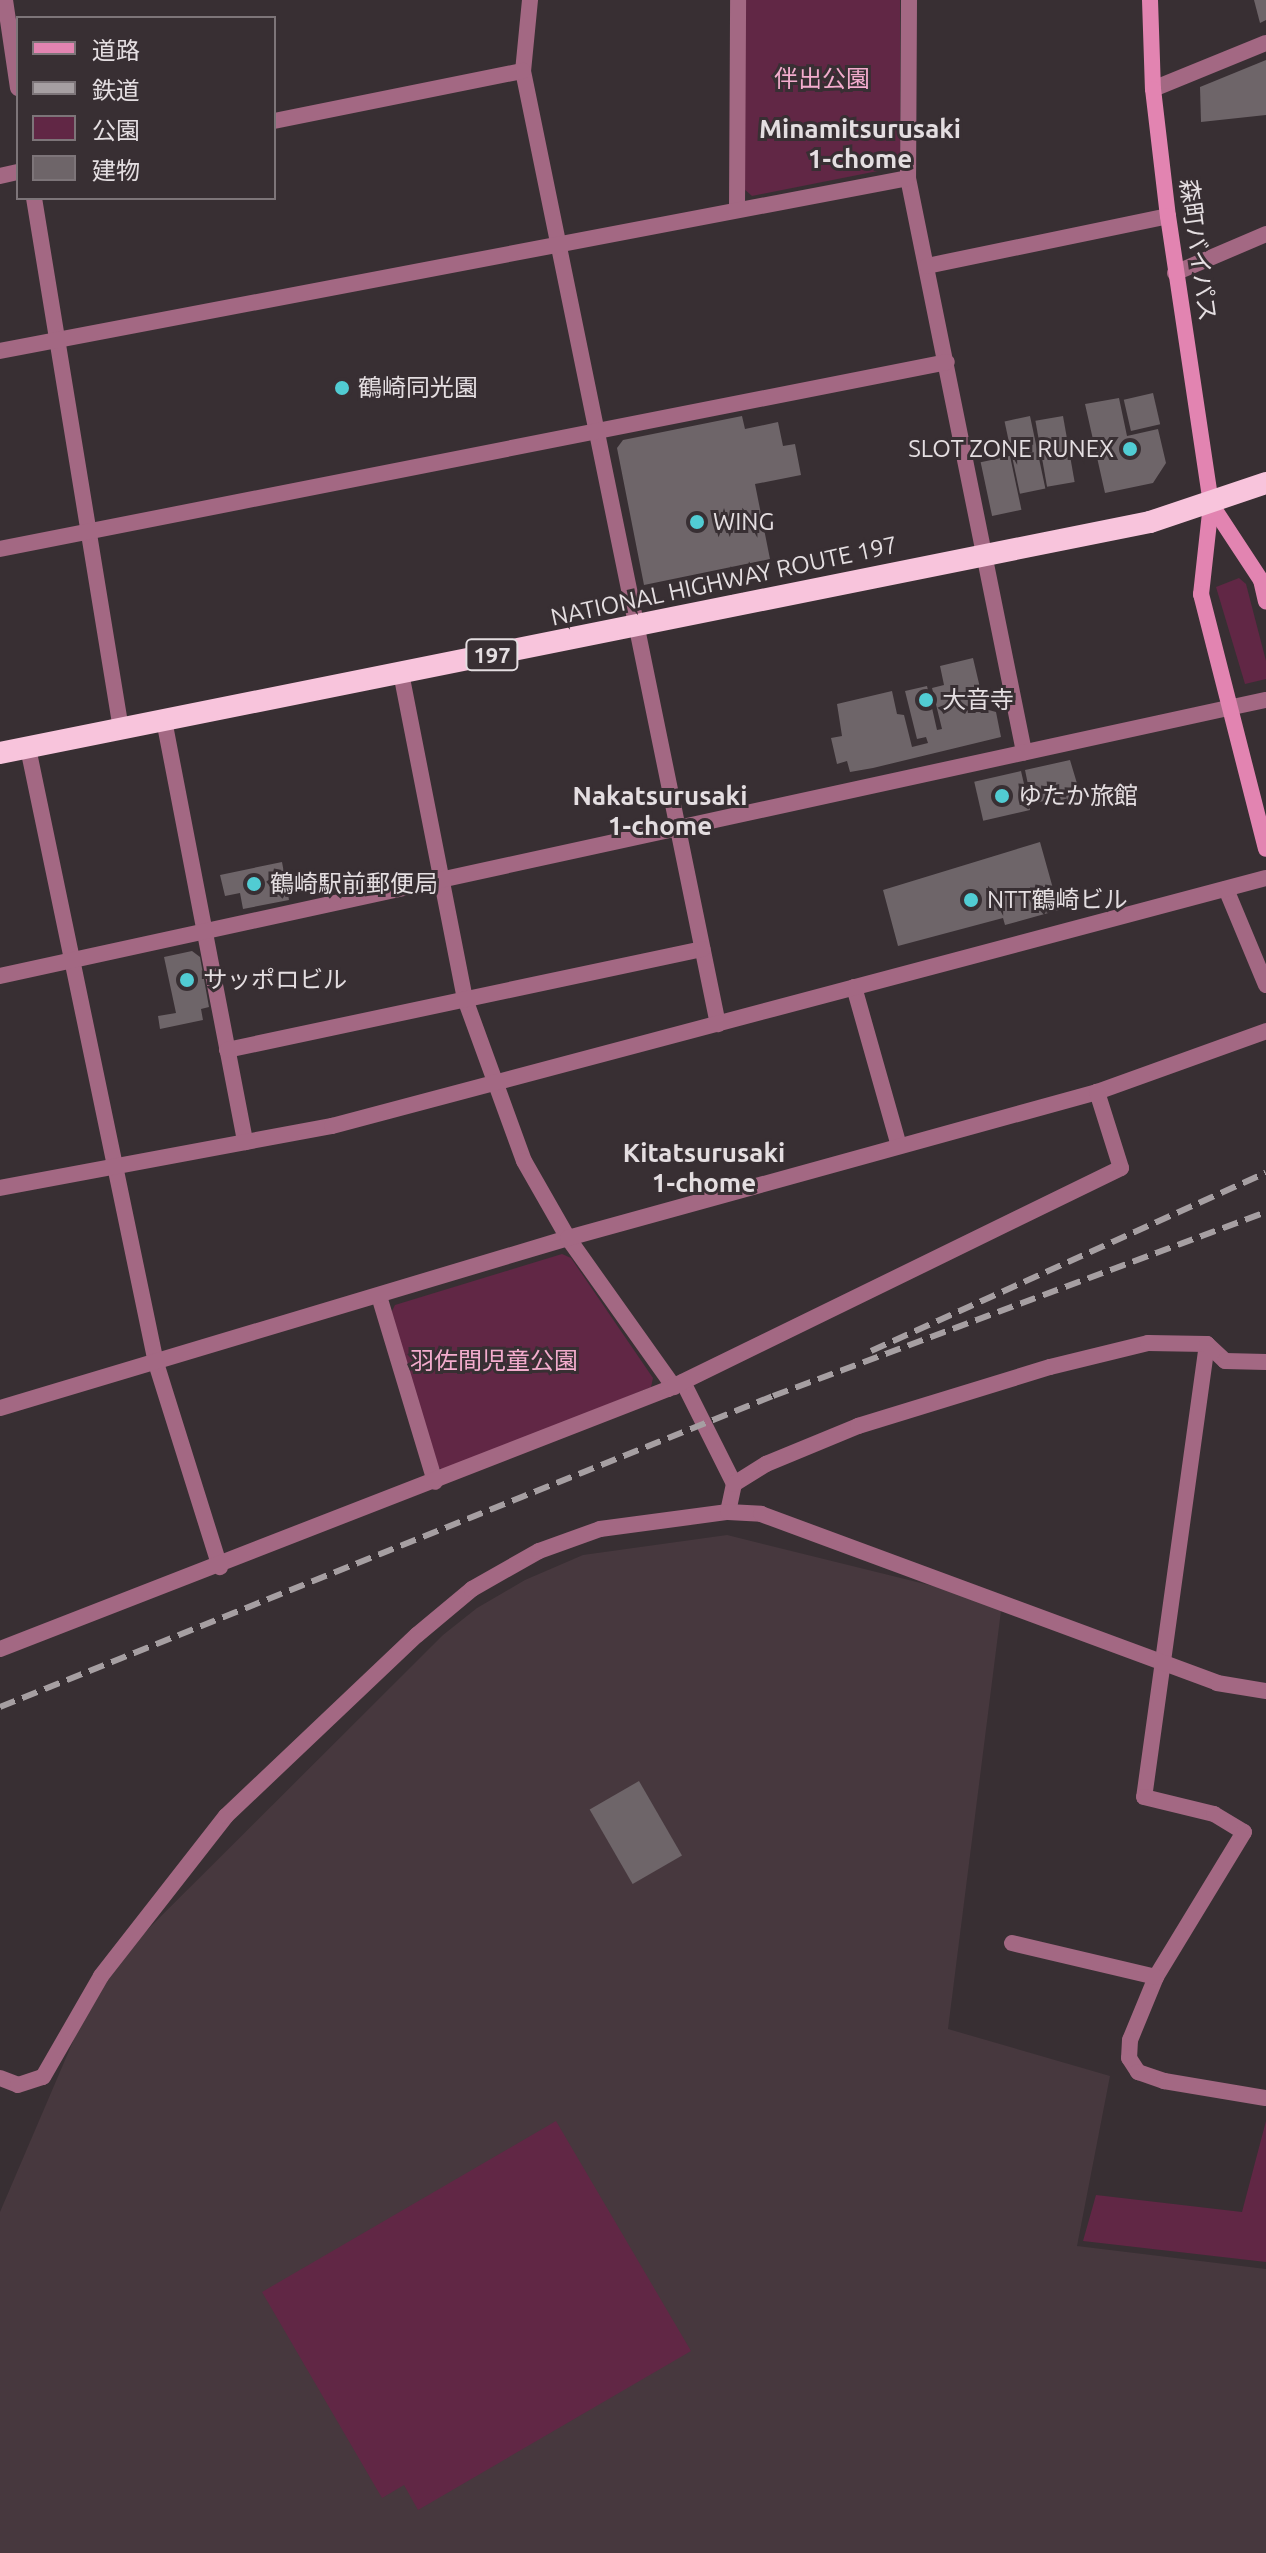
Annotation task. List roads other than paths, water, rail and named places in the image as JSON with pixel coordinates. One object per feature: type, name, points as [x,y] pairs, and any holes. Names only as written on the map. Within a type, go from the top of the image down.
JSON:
[{"type":"highway","name":"NATIONAL HIGHWAY ROUTE 197","points":[[0,753],[984,555],[1211,504],[1266,483]]},
{"type":"main road","name":"森町バイパス","points":[[1150,0],[1153,89],[1168,216],[1211,504]]},
{"type":"main road","points":[[1211,504],[1261,580],[1266,601]]},
{"type":"main road","points":[[1211,504],[1201,594],[1266,849]]},
{"type":"street","points":[[5,0],[16,74]]},
{"type":"street","points":[[530,0],[523,71],[718,1024]]},
{"type":"street","points":[[737,210],[738,0]]},
{"type":"street","points":[[909,0],[908,178],[1024,752]]},
{"type":"street","points":[[1153,89],[1266,43]]},
{"type":"street","points":[[276,121],[523,71]]},
{"type":"street","points":[[0,351],[908,178]]},
{"type":"street","points":[[34,200],[121,729]]},
{"type":"street","points":[[927,266],[1168,216]]},
{"type":"street","points":[[1175,273],[1266,234]]},
{"type":"street","points":[[0,549],[947,362]]},
{"type":"street","points":[[401,673],[465,999],[524,1161],[568,1238],[678,1385],[734,1484],[728,1512]]},
{"type":"street","points":[[0,976],[1266,700]]},
{"type":"street","points":[[164,720],[245,1142]]},
{"type":"street","points":[[28,748],[156,1363],[220,1567]]},
{"type":"street","points":[[0,1188],[332,1126],[1266,878]]},
{"type":"street","points":[[1226,889],[1266,985]]},
{"type":"street","points":[[227,1050],[702,949]]},
{"type":"street","points":[[854,987],[899,1146]]},
{"type":"street","points":[[0,1408],[568,1238],[1097,1092],[1266,1031]]},
{"type":"street","points":[[0,1649],[220,1567],[678,1385],[1121,1168],[1097,1092]]},
{"type":"street","points":[[379,1296],[435,1482]]},
{"type":"street","points":[[734,1484],[766,1464],[858,1426],[1050,1367],[1148,1343],[1207,1344],[1225,1361],[1266,1362]]},
{"type":"street","points":[[1207,1344],[1144,1797],[1214,1814],[1244,1832],[1156,1977],[1130,2040],[1129,2058],[1138,2072],[1266,2098]]},
{"type":"street","points":[[0,2078],[18,2085],[43,2077],[101,1976],[226,1816],[472,1589],[539,1551],[600,1529],[728,1512],[761,1514],[1217,1683],[1266,1691]]},
{"type":"street","points":[[1012,1943],[1156,1977]]},
{"type":"railway","points":[[871,1351],[1266,1173]]},
{"type":"railway","points":[[0,1707],[773,1396],[1266,1212]]},
{"type":"place","name":"鶴崎同光園","points":[[342,388]]},
{"type":"place","name":"SLOT ZONE RUNEX","points":[[1130,449]]},
{"type":"place","name":"WING","points":[[697,522]]},
{"type":"place","name":"大音寺","points":[[926,700]]},
{"type":"place","name":"ゆたか旅館","points":[[1002,796]]},
{"type":"place","name":"鶴崎駅前郵便局","points":[[254,884]]},
{"type":"place","name":"NTT鶴崎ビル","points":[[971,900]]},
{"type":"place","name":"サッポロビル","points":[[187,980]]},
{"type":"district","name":"Minamitsurusaki 1-chome","points":[[860,144]]},
{"type":"district","name":"Nakatsurusaki 1-chome","points":[[660,811]]},
{"type":"district","name":"Kitatsurusaki 1-chome","points":[[704,1168]]},
{"type":"park label","name":"伴出公園","points":[[822,79]]},
{"type":"park label","name":"羽佐間児童公園","points":[[494,1361]]}]
